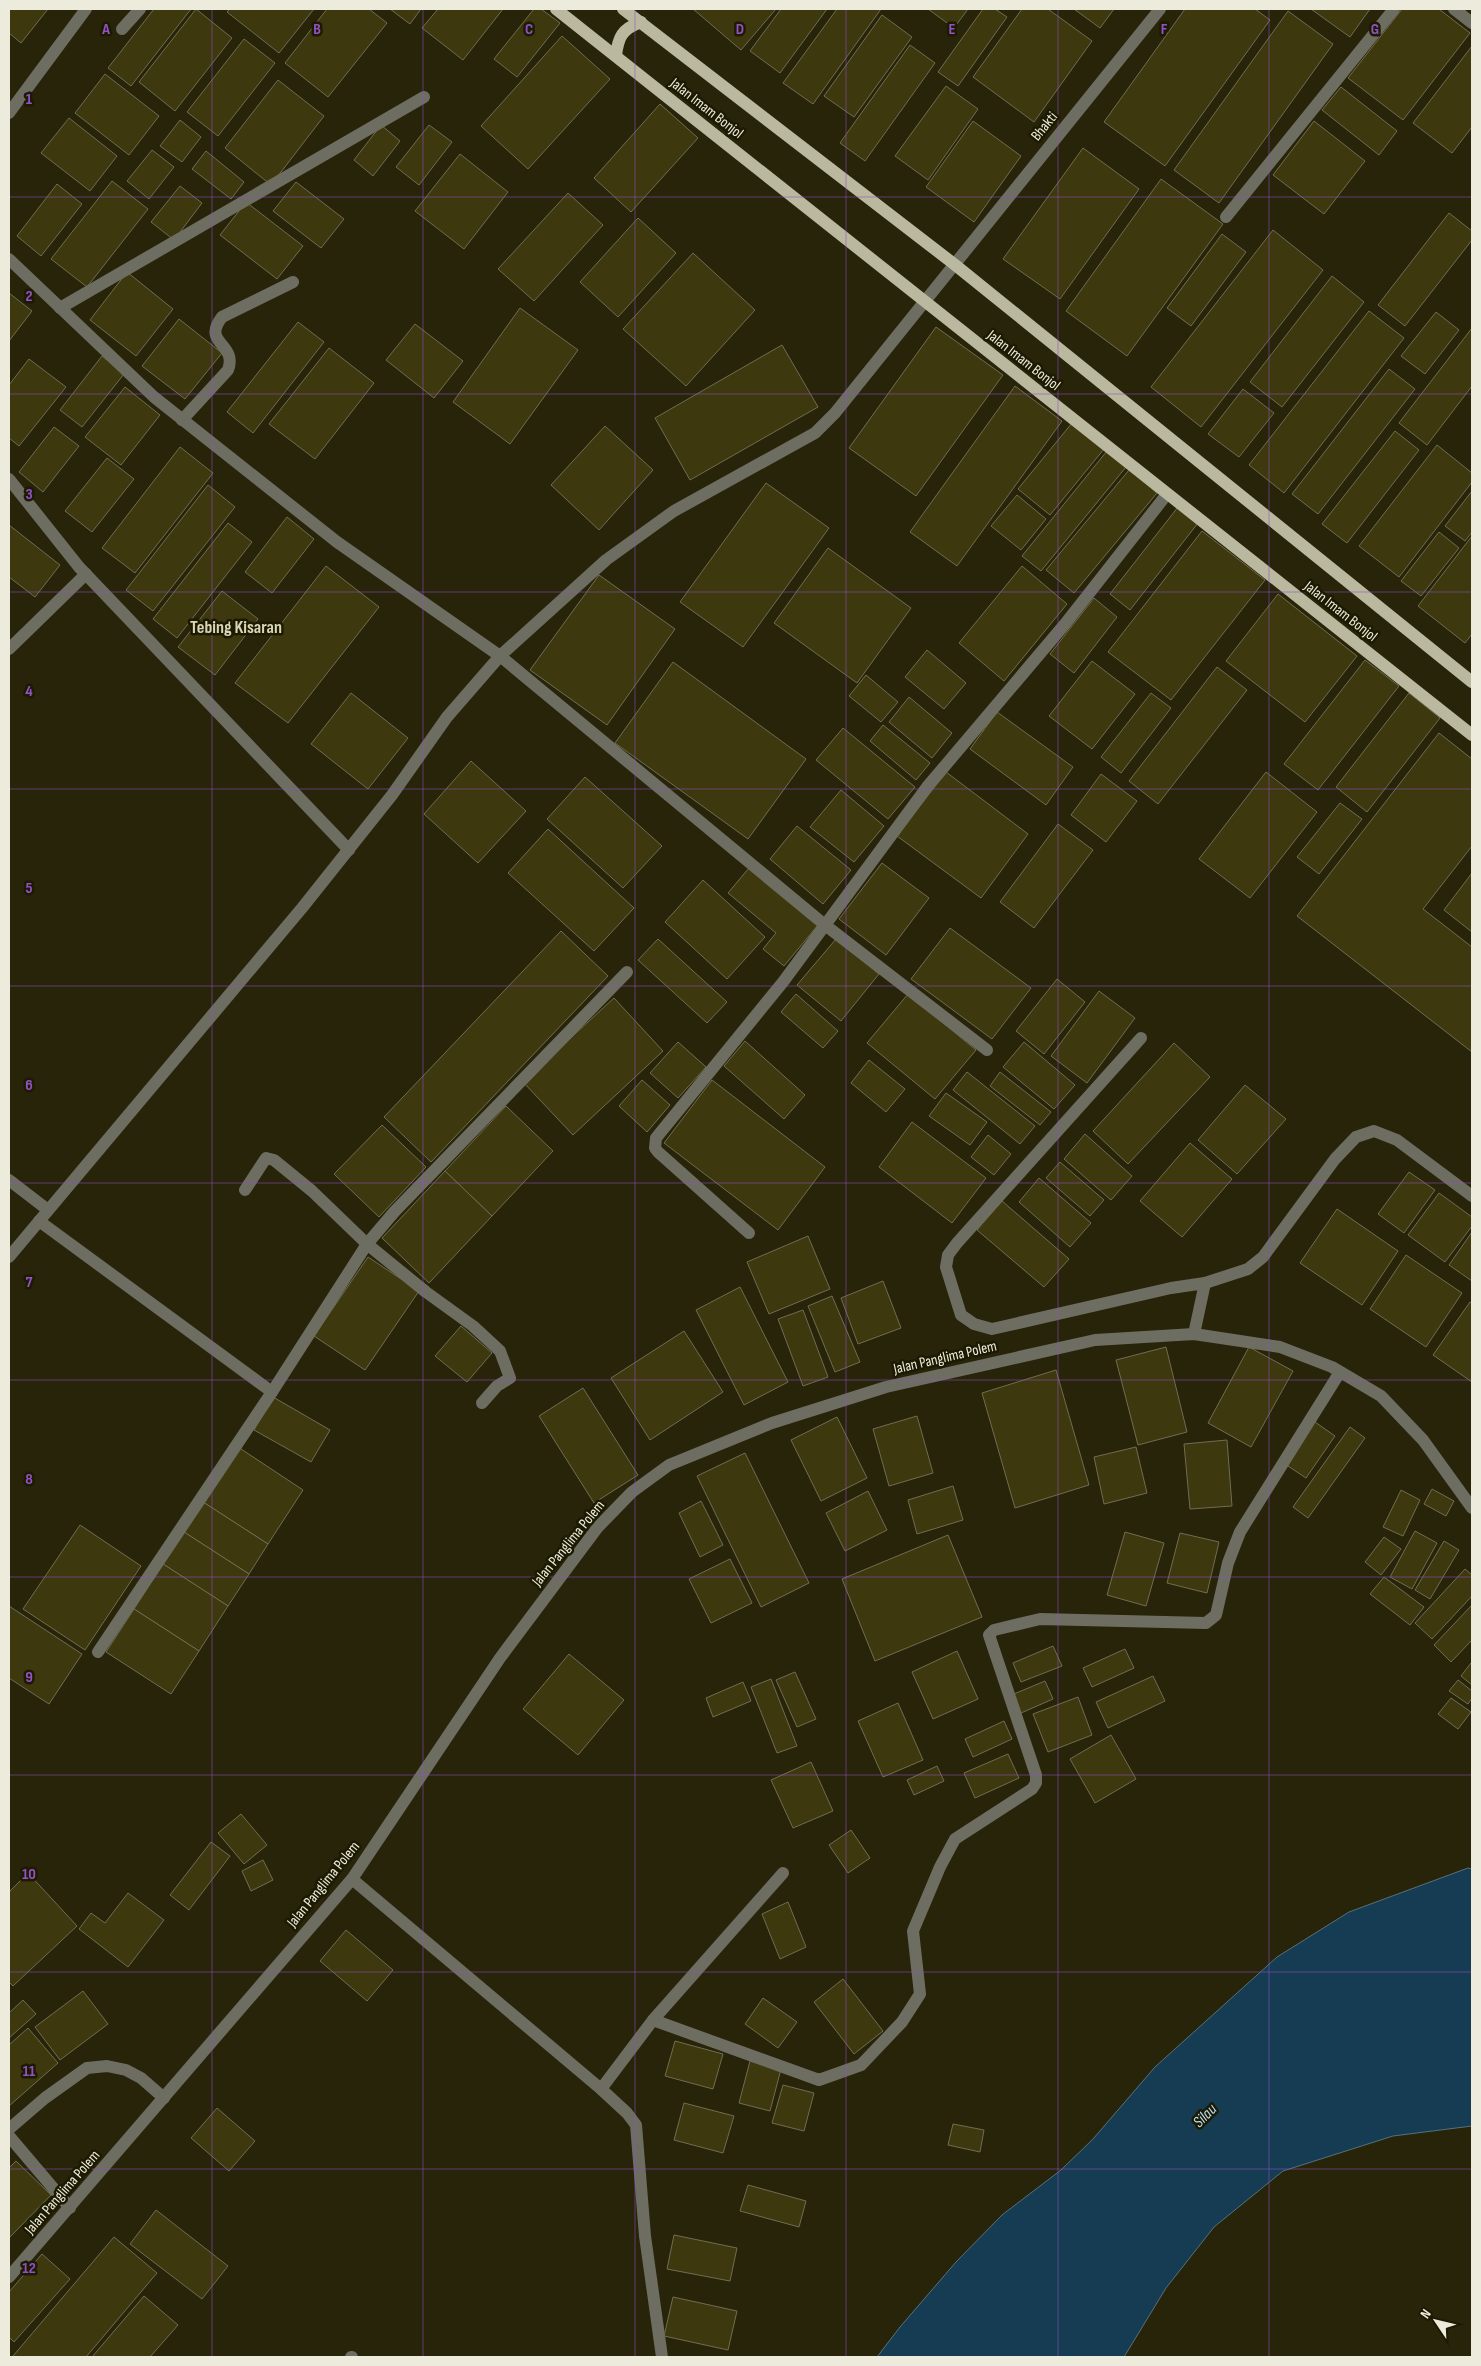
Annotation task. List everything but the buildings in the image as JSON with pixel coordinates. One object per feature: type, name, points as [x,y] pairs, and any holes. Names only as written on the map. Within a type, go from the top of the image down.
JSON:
[{"type":"main road","name":"Jalan Imam Bonjol","points":[[556,9],[1472,735]]},
{"type":"main road","name":"Jalan Imam Bonjol","points":[[623,9],[954,264],[1472,682]]},
{"type":"main road","points":[[616,56],[618,40],[621,34],[627,27],[641,22]]},
{"type":"street","points":[[9,113],[86,9]]},
{"type":"street","points":[[122,29],[140,9]]},
{"type":"street","name":"Bhakti","points":[[9,1257],[142,1101],[349,850],[448,718],[500,656],[606,560],[674,511],[815,433],[835,413],[1160,9]]},
{"type":"street","points":[[1226,217],[1394,9]]},
{"type":"street","points":[[1454,9],[1472,23]]},
{"type":"street","points":[[60,308],[424,98]]},
{"type":"street","points":[[9,259],[154,397],[182,420],[337,542],[500,656],[825,925],[987,1050]]},
{"type":"street","points":[[182,420],[228,370],[231,360],[229,354],[217,339],[215,331],[217,323],[222,317],[293,282]]},
{"type":"street","points":[[9,479],[86,574],[349,850]]},
{"type":"street","points":[[749,1233],[658,1152],[654,1144],[656,1138],[783,982],[926,787],[1065,624],[1167,494]]},
{"type":"street","points":[[9,649],[86,574]]},
{"type":"street","points":[[98,1652],[272,1392],[367,1244],[395,1211],[627,972]]},
{"type":"street","points":[[1141,1038],[948,1255],[946,1267],[961,1315],[974,1324],[992,1329],[1171,1288],[1205,1283],[1248,1269],[1263,1257],[1335,1159],[1356,1137],[1374,1131],[1397,1140],[1472,1196]]},
{"type":"street","points":[[245,1190],[266,1158],[274,1160],[312,1190],[367,1244],[426,1292],[474,1326],[500,1351],[510,1378],[496,1386],[482,1403]]},
{"type":"street","points":[[9,1180],[48,1210]]},
{"type":"street","points":[[39,1221],[272,1392]]},
{"type":"street","points":[[1194,1334],[1205,1283]]},
{"type":"street","name":"Jalan Panglima Polem","points":[[9,2277],[352,1879],[500,1658],[598,1527],[632,1492],[669,1465],[772,1423],[886,1387],[1095,1340],[1194,1334],[1280,1347],[1340,1372],[1381,1396],[1423,1440],[1472,1508]]},
{"type":"street","points":[[653,2020],[819,2080],[861,2064],[902,2022],[920,1994],[913,1931],[940,1867],[955,1839],[1032,1789],[1036,1782],[1036,1775],[989,1638],[991,1632],[1040,1619],[1206,1623],[1212,1620],[1216,1615],[1228,1563],[1240,1532],[1340,1372]]},
{"type":"street","points":[[601,2089],[653,2020],[783,1872]]},
{"type":"street","points":[[352,1879],[601,2089],[627,2112],[636,2125],[645,2236],[662,2357]]},
{"type":"street","points":[[9,2128],[45,2098],[87,2068],[107,2066],[126,2070],[141,2078],[164,2098]]},
{"type":"street","points":[[9,2136],[70,2208]]},
{"type":"water","name":"Silau","points":[[1468,1868],[1472,1869],[1472,2126],[1393,2136],[1283,2171],[1214,2227],[1166,2288],[1124,2357],[877,2357],[956,2262],[1002,2215],[1061,2170],[1093,2139],[1155,2067],[1277,1957],[1349,1912]]},
{"type":"district","name":"Tebing Kisaran","points":[[236,627]]}]
